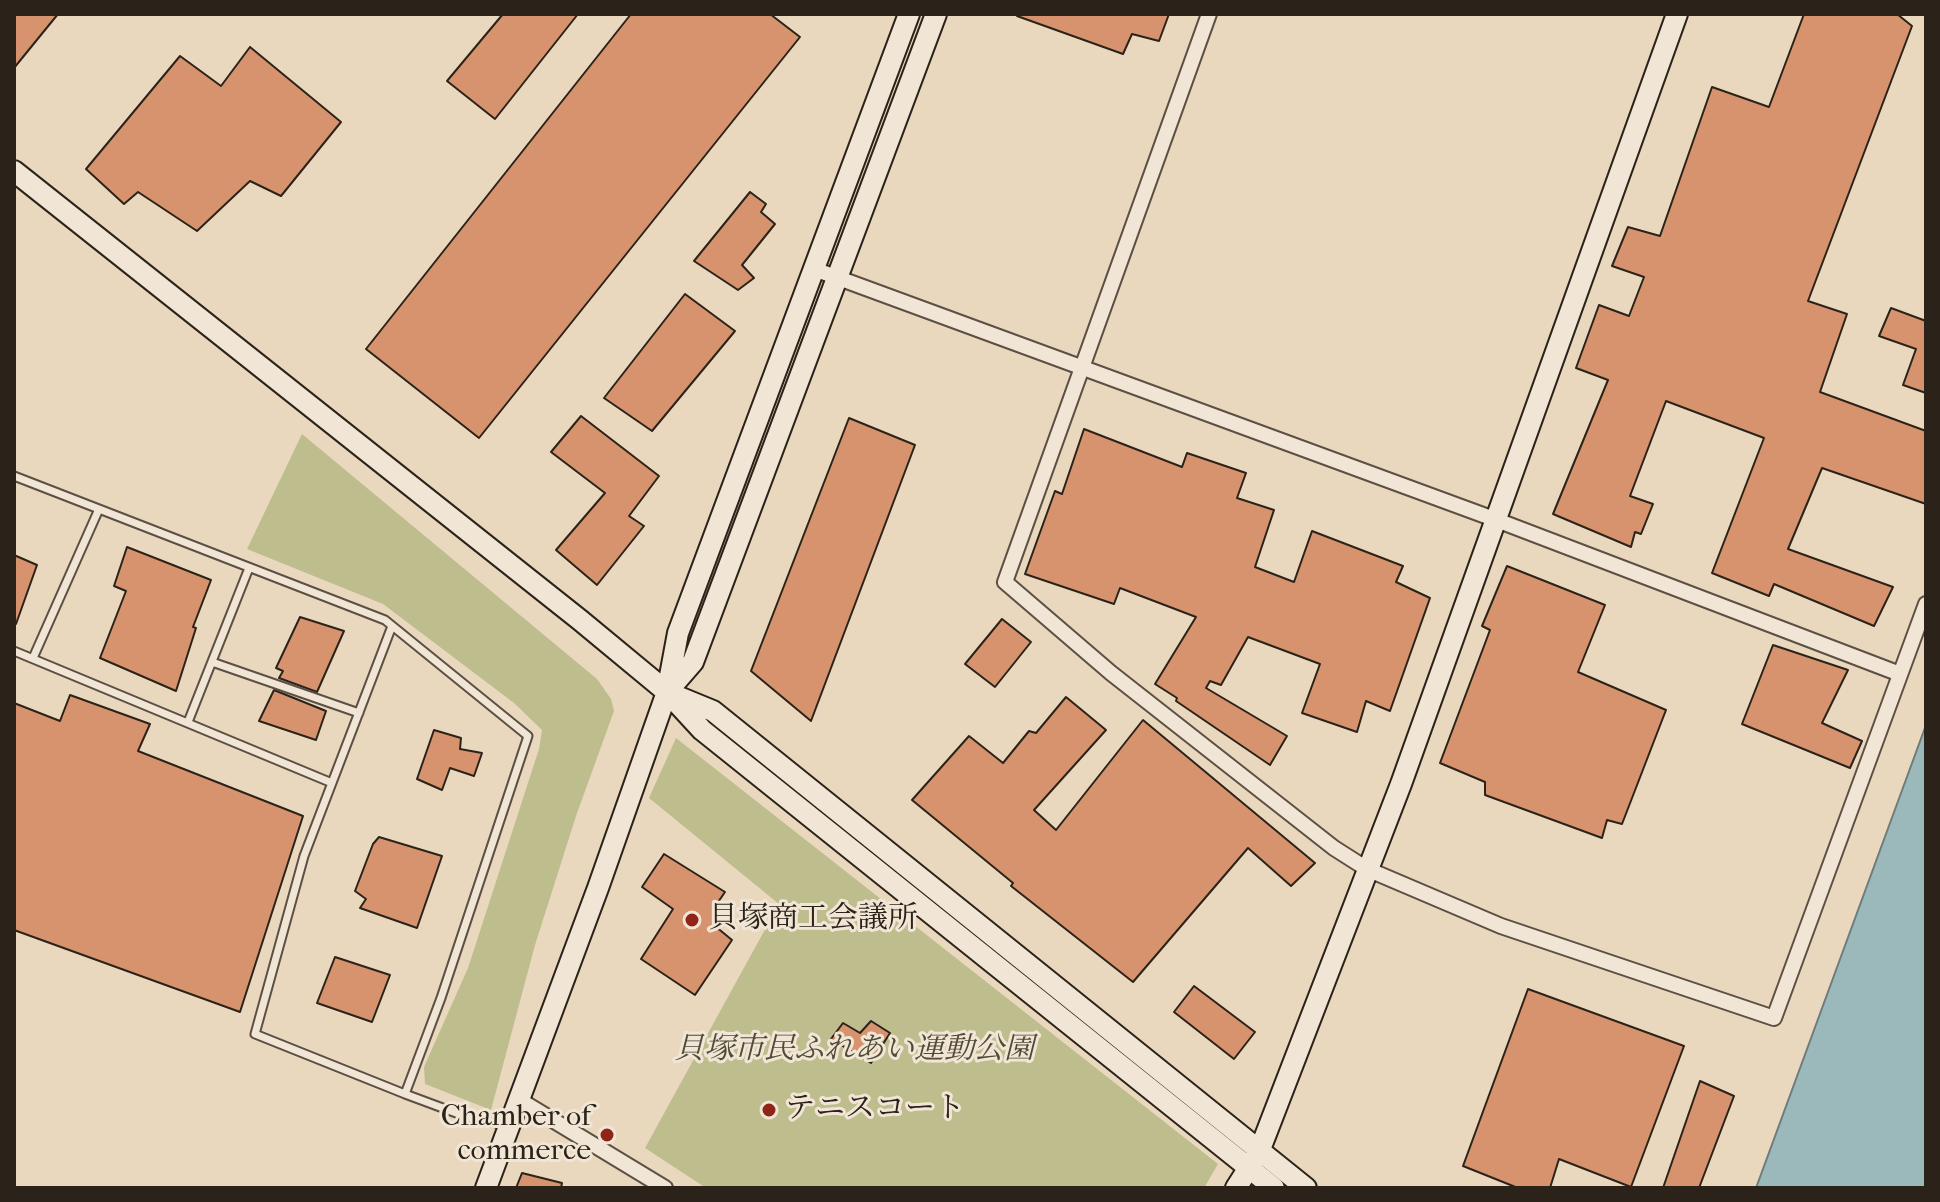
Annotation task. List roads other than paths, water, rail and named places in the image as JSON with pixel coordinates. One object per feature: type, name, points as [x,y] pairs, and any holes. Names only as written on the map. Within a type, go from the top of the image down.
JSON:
[{"type":"street","points":[[486,1188],[667,692],[678,633],[909,14]]},
{"type":"street","points":[[667,692],[693,662],[936,14]]},
{"type":"street","points":[[1209,14],[1005,582],[1111,673],[1334,848],[1367,869],[1501,926],[1774,1018],[1926,604]]},
{"type":"street","points":[[1236,1188],[1254,1160],[1401,784],[1677,14]]},
{"type":"street","points":[[14,171],[667,692],[713,711],[1254,1160],[1306,1188]]},
{"type":"street","points":[[814,269],[1494,519],[1900,674]]},
{"type":"street","points":[[518,1099],[665,1188]]},
{"type":"street","points":[[1254,1160],[1274,1188]]},
{"type":"lane","points":[[14,476],[385,620],[528,736],[441,998],[405,1094]]},
{"type":"lane","points":[[33,658],[99,509]]},
{"type":"lane","points":[[188,722],[249,568]]},
{"type":"lane","points":[[392,626],[304,856],[255,1034],[467,1117],[508,1125]]},
{"type":"lane","points":[[14,651],[332,783]]},
{"type":"lane","points":[[212,662],[359,713]]},
{"type":"water","points":[[1926,725],[1926,1188],[1756,1188]]},
{"type":"place","name":"貝塚商工会議所","points":[[692,920]]},
{"type":"place","name":"テニスコート","points":[[769,1110]]},
{"type":"place","name":"Chamber of commerce","points":[[607,1135]]},
{"type":"park label","name":"貝塚市民ふれあい運動公園","points":[[854,1051]]}]
